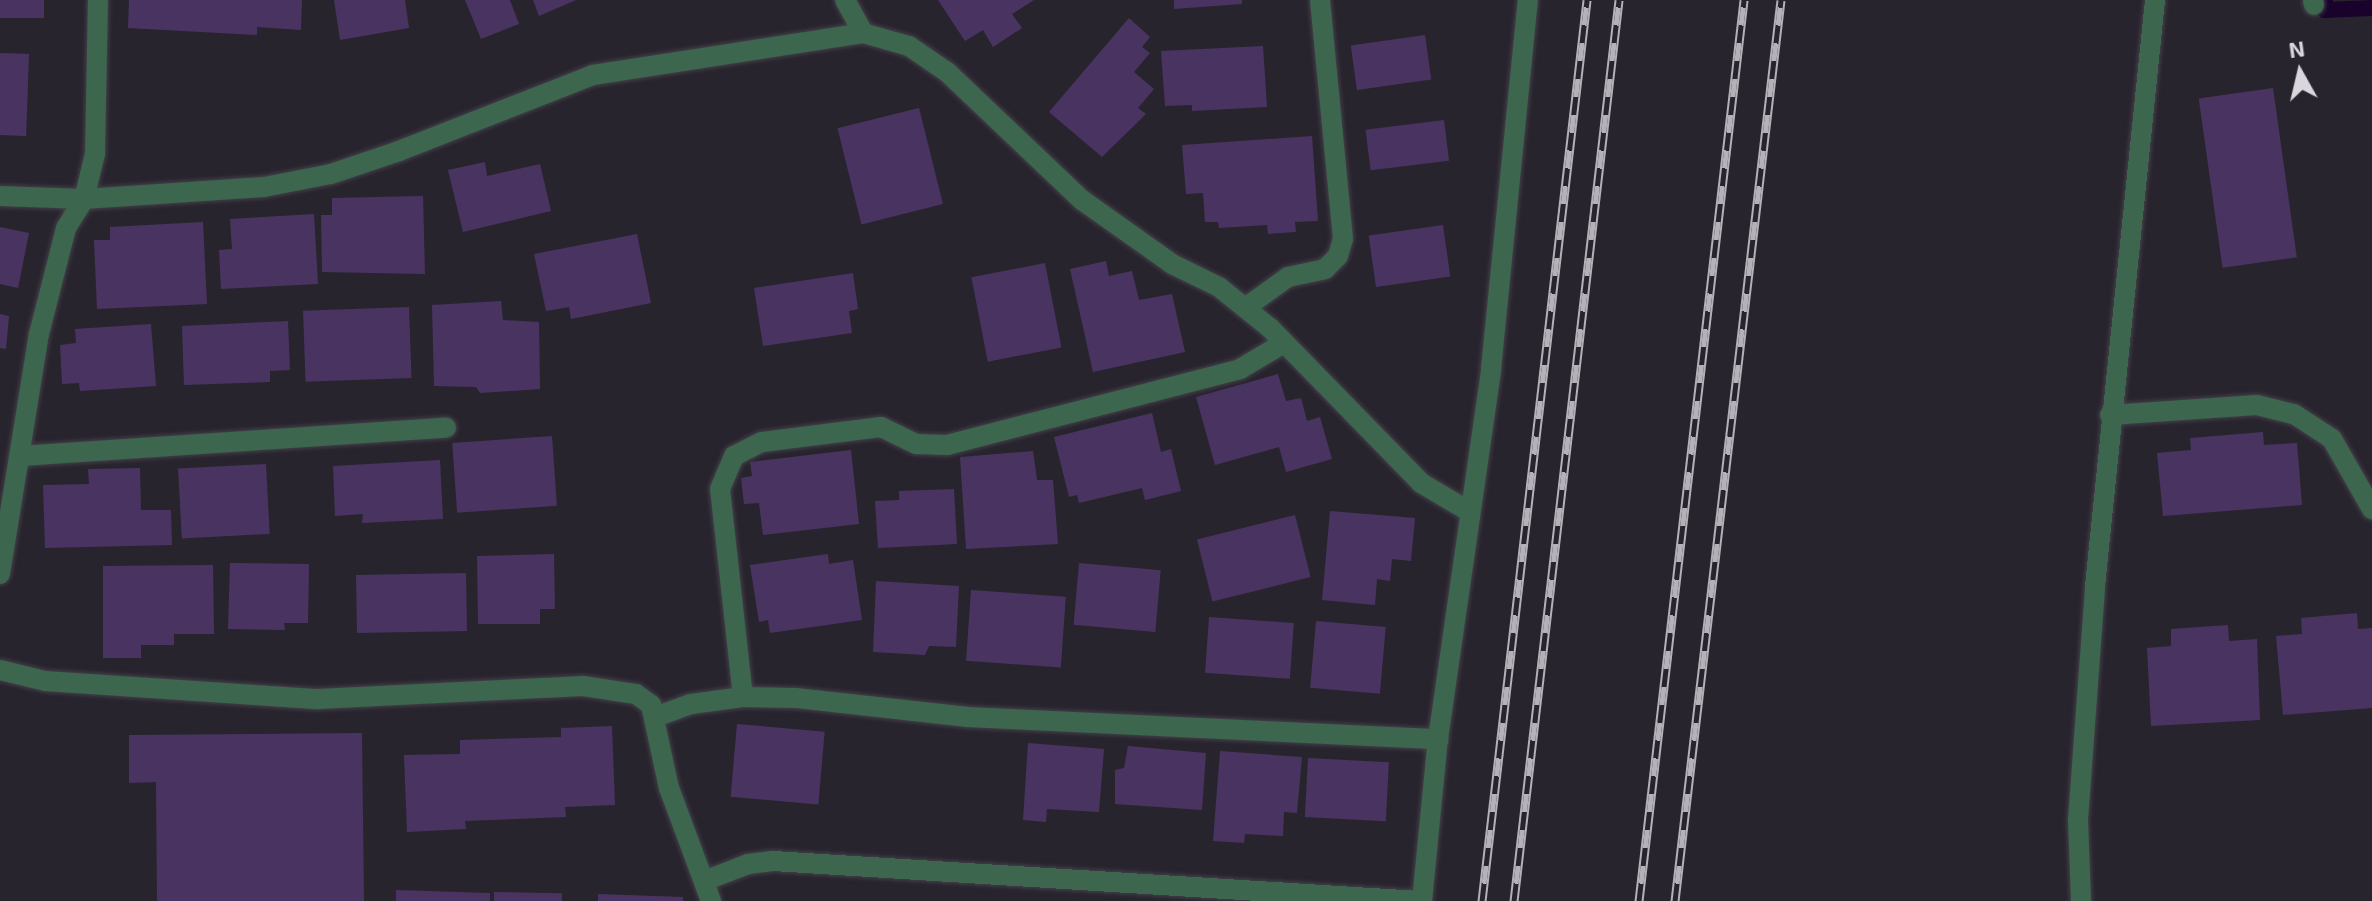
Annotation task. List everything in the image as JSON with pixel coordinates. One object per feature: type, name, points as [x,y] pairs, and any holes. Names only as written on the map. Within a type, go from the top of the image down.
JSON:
[{"type":"street","points":[[0,574],[39,334],[66,228],[84,199],[95,154],[98,0]]},
{"type":"street","points":[[845,0],[863,33]]},
{"type":"street","points":[[1245,308],[1288,277],[1325,269],[1338,256],[1343,239],[1320,0]]},
{"type":"street","points":[[704,881],[748,864],[773,861],[1420,901],[1438,739],[1491,369],[1528,0]]},
{"type":"street","points":[[2081,901],[2078,820],[2110,415],[2155,0]]},
{"type":"street","points":[[0,196],[84,199],[264,187],[331,174],[593,75],[863,33],[909,46],[947,72],[1082,200],[1245,308],[1284,343],[1421,483],[1470,512]]},
{"type":"street","points":[[743,697],[720,489],[734,456],[762,442],[881,427],[916,444],[947,445],[1240,369],[1284,343]]},
{"type":"street","points":[[2110,415],[2257,405],[2294,414],[2332,439],[2372,509]]},
{"type":"street","points":[[19,456],[446,428]]},
{"type":"street","points":[[0,670],[45,681],[318,699],[583,686],[636,694],[651,705],[669,788],[711,901]]},
{"type":"street","points":[[655,717],[691,704],[743,697],[796,698],[967,717],[1438,739]]},
{"type":"building","points":[[0,0],[44,0],[44,18],[0,18]]},
{"type":"building","points":[[129,0],[302,0],[301,30],[257,27],[257,35],[128,28]]},
{"type":"building","points":[[334,0],[405,0],[409,28],[340,40]]},
{"type":"building","points":[[465,0],[510,0],[519,24],[481,39]]},
{"type":"building","points":[[533,0],[576,0],[539,16]]},
{"type":"building","points":[[938,0],[1034,0],[1012,14],[1022,28],[993,47],[983,30],[965,41]]},
{"type":"building","points":[[1174,0],[1242,0],[1242,4],[1174,9]]},
{"type":"building","points":[[1129,18],[1150,37],[1142,47],[1150,53],[1134,72],[1154,89],[1138,108],[1146,114],[1102,157],[1049,112]]},
{"type":"building","points":[[1425,35],[1431,80],[1357,90],[1351,45]]},
{"type":"building","points":[[1263,46],[1267,107],[1192,111],[1192,105],[1165,106],[1161,51]]},
{"type":"building","points":[[0,53],[29,54],[26,136],[0,135]]},
{"type":"building","points":[[2273,88],[2297,257],[2223,268],[2199,98]]},
{"type":"building","points":[[919,108],[943,204],[861,224],[837,128]]},
{"type":"building","points":[[1444,120],[1449,161],[1371,170],[1366,130]]},
{"type":"building","points":[[1312,136],[1318,221],[1295,222],[1296,232],[1268,234],[1267,225],[1219,228],[1218,222],[1205,222],[1203,193],[1186,194],[1182,145]]},
{"type":"building","points":[[485,162],[487,176],[540,164],[551,211],[463,232],[448,170]]},
{"type":"building","points":[[423,196],[425,274],[322,272],[321,215],[332,215],[332,198]]},
{"type":"building","points":[[314,214],[318,284],[221,289],[219,250],[232,249],[230,219]]},
{"type":"building","points":[[203,222],[207,304],[97,309],[94,240],[110,240],[110,227]]},
{"type":"building","points":[[1443,225],[1450,276],[1376,287],[1369,235]]},
{"type":"building","points":[[0,227],[29,233],[18,288],[0,284]]},
{"type":"building","points":[[637,234],[651,303],[571,319],[569,307],[546,311],[534,254]]},
{"type":"building","points":[[1106,261],[1109,276],[1132,271],[1139,300],[1172,294],[1185,352],[1093,372],[1070,269]]},
{"type":"building","points":[[1045,263],[1061,347],[988,362],[971,277]]},
{"type":"building","points":[[853,273],[858,309],[849,311],[852,333],[763,346],[754,288]]},
{"type":"building","points":[[501,301],[503,320],[539,322],[540,389],[480,393],[476,387],[434,386],[432,305]]},
{"type":"building","points":[[409,307],[411,378],[306,382],[303,311]]},
{"type":"building","points":[[0,314],[9,316],[6,349],[0,348]]},
{"type":"building","points":[[288,321],[290,370],[270,371],[270,382],[184,385],[182,326]]},
{"type":"building","points":[[151,324],[156,386],[80,391],[79,383],[62,384],[60,345],[76,343],[75,329]]},
{"type":"building","points":[[1278,374],[1286,401],[1301,398],[1307,421],[1320,417],[1332,459],[1286,472],[1279,447],[1215,465],[1196,397]]},
{"type":"building","points":[[1152,413],[1161,452],[1171,449],[1181,491],[1145,500],[1142,488],[1079,503],[1077,495],[1069,497],[1054,437]]},
{"type":"building","points":[[2263,432],[2264,445],[2297,443],[2302,505],[2163,516],[2157,453],[2191,450],[2190,438]]},
{"type":"building","points":[[552,436],[557,506],[457,513],[452,443]]},
{"type":"building","points":[[851,450],[859,524],[763,535],[759,503],[744,504],[741,478],[752,476],[750,462]]},
{"type":"building","points":[[1033,451],[1037,480],[1053,480],[1058,544],[966,549],[960,457]]},
{"type":"building","points":[[440,460],[443,519],[362,523],[363,514],[335,516],[333,466]]},
{"type":"building","points":[[266,464],[270,534],[182,539],[178,469]]},
{"type":"building","points":[[140,468],[141,510],[171,510],[172,545],[45,548],[43,485],[89,484],[88,469]]},
{"type":"building","points":[[954,489],[957,544],[878,548],[875,501],[899,500],[899,491]]},
{"type":"building","points":[[1330,511],[1415,518],[1411,561],[1392,559],[1390,581],[1377,579],[1375,605],[1322,600]]},
{"type":"building","points":[[1295,515],[1310,577],[1212,602],[1197,539]]},
{"type":"building","points":[[554,554],[555,609],[540,609],[540,624],[478,624],[477,556]]},
{"type":"building","points":[[828,554],[829,564],[853,560],[862,620],[770,633],[768,620],[759,622],[750,565]]},
{"type":"building","points":[[230,563],[309,564],[308,623],[284,623],[285,630],[228,629]]},
{"type":"building","points":[[1079,563],[1161,570],[1155,632],[1074,625]]},
{"type":"building","points":[[213,565],[214,634],[174,634],[174,645],[141,645],[141,658],[103,658],[103,566]]},
{"type":"building","points":[[466,573],[467,631],[357,633],[356,575]]},
{"type":"building","points":[[876,581],[959,586],[956,647],[929,646],[925,655],[873,652]]},
{"type":"building","points":[[971,590],[1066,597],[1061,667],[966,661]]},
{"type":"building","points":[[2357,613],[2358,629],[2372,628],[2372,708],[2283,715],[2276,636],[2302,634],[2301,618]]},
{"type":"building","points":[[1209,617],[1294,623],[1290,679],[1205,673]]},
{"type":"building","points":[[1316,621],[1386,627],[1380,694],[1310,688]]},
{"type":"building","points":[[2228,625],[2229,641],[2257,639],[2260,720],[2151,726],[2147,648],[2171,646],[2171,629]]},
{"type":"building","points":[[737,724],[825,732],[818,804],[731,797]]},
{"type":"building","points":[[612,726],[615,805],[565,807],[566,817],[465,821],[466,829],[407,832],[404,755],[460,754],[460,740],[561,737],[561,728]]},
{"type":"building","points":[[362,733],[364,901],[157,901],[156,782],[129,783],[129,735]]},
{"type":"building","points":[[1028,743],[1104,749],[1099,812],[1047,809],[1046,822],[1023,820]]},
{"type":"building","points":[[1128,746],[1206,753],[1202,810],[1115,804],[1115,770],[1124,768]]},
{"type":"building","points":[[1220,751],[1302,757],[1297,813],[1284,812],[1283,836],[1245,834],[1244,843],[1213,841]]},
{"type":"building","points":[[1308,758],[1389,762],[1386,821],[1305,817]]},
{"type":"building","points":[[396,890],[490,893],[490,901],[396,901]]},
{"type":"building","points":[[494,892],[562,893],[562,901],[494,901]]},
{"type":"building","points":[[598,894],[683,897],[683,901],[598,901]]},
{"type":"waterway","points":[[2325,0],[2325,10],[2372,8]]},
{"type":"railway","points":[[1482,901],[1587,0]]},
{"type":"railway","points":[[1514,901],[1619,0]]},
{"type":"railway","points":[[1639,901],[1744,0]]},
{"type":"railway","points":[[1675,901],[1781,0]]}]
